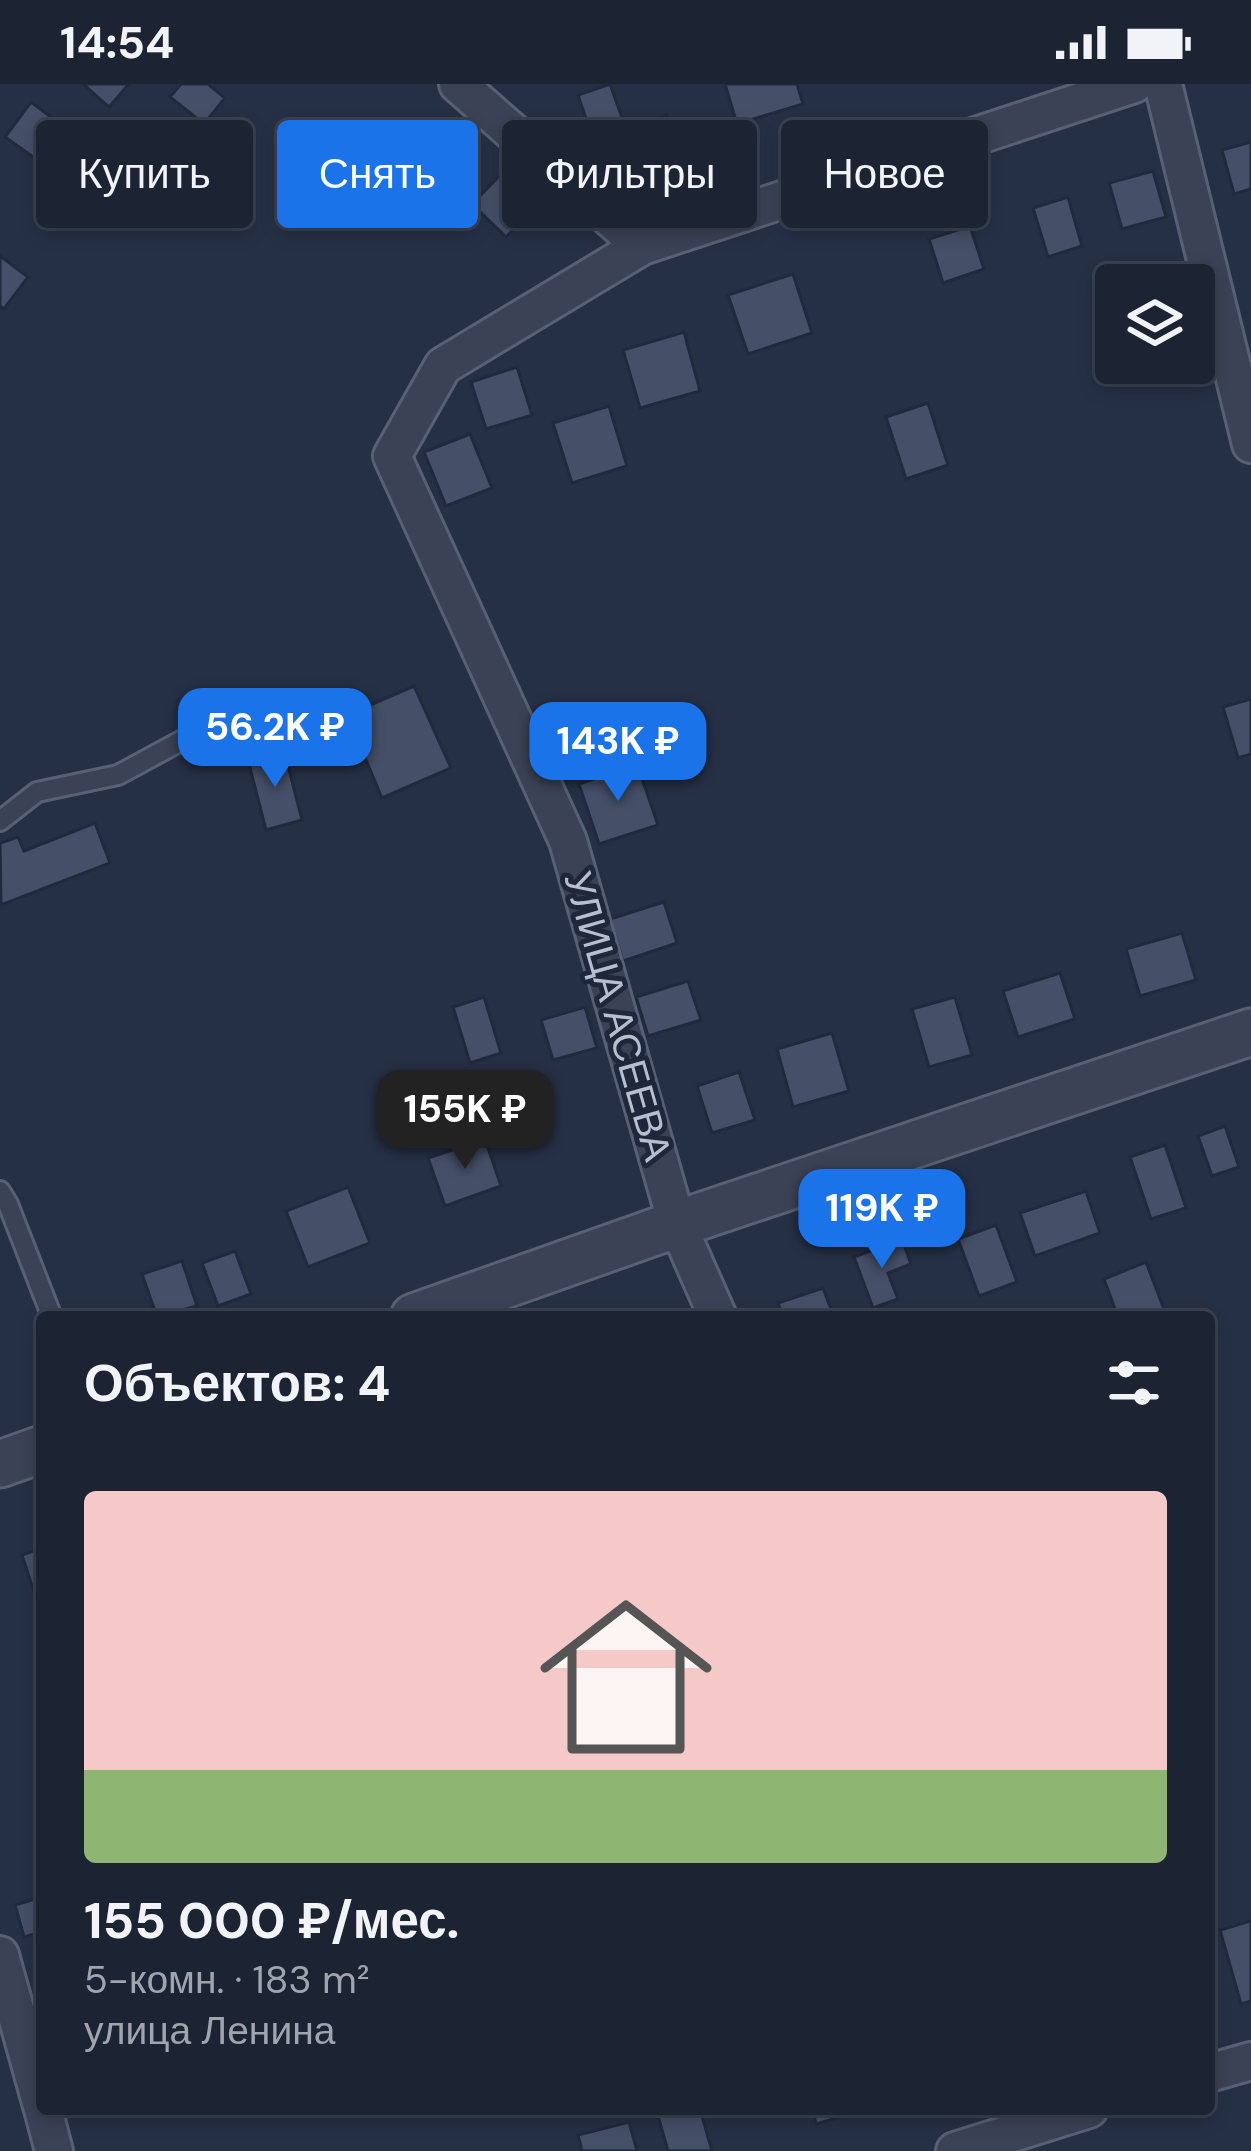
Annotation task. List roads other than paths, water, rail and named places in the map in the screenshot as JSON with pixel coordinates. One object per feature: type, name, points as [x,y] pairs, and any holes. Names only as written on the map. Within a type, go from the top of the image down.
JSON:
[{"type":"street","points":[[458,84],[642,246],[1134,84]]},
{"type":"street","points":[[1163,84],[1251,444]]},
{"type":"street","name":"УЛИЦА АСЕЕВА","points":[[642,246],[443,366],[392,456],[568,841],[677,1224],[715,1311]]},
{"type":"street","points":[[431,1311],[1251,1032]]},
{"type":"street","points":[[0,1464],[36,1451]]},
{"type":"street","points":[[0,1954],[36,2086]]},
{"type":"street","points":[[1215,2071],[1251,2061]]},
{"type":"street","points":[[44,2115],[54,2151]]},
{"type":"street","points":[[955,2151],[1067,2115]]},
{"type":"lane","points":[[0,821],[37,792],[118,775],[203,729],[303,726]]},
{"type":"lane","points":[[0,1192],[50,1311]]}]
